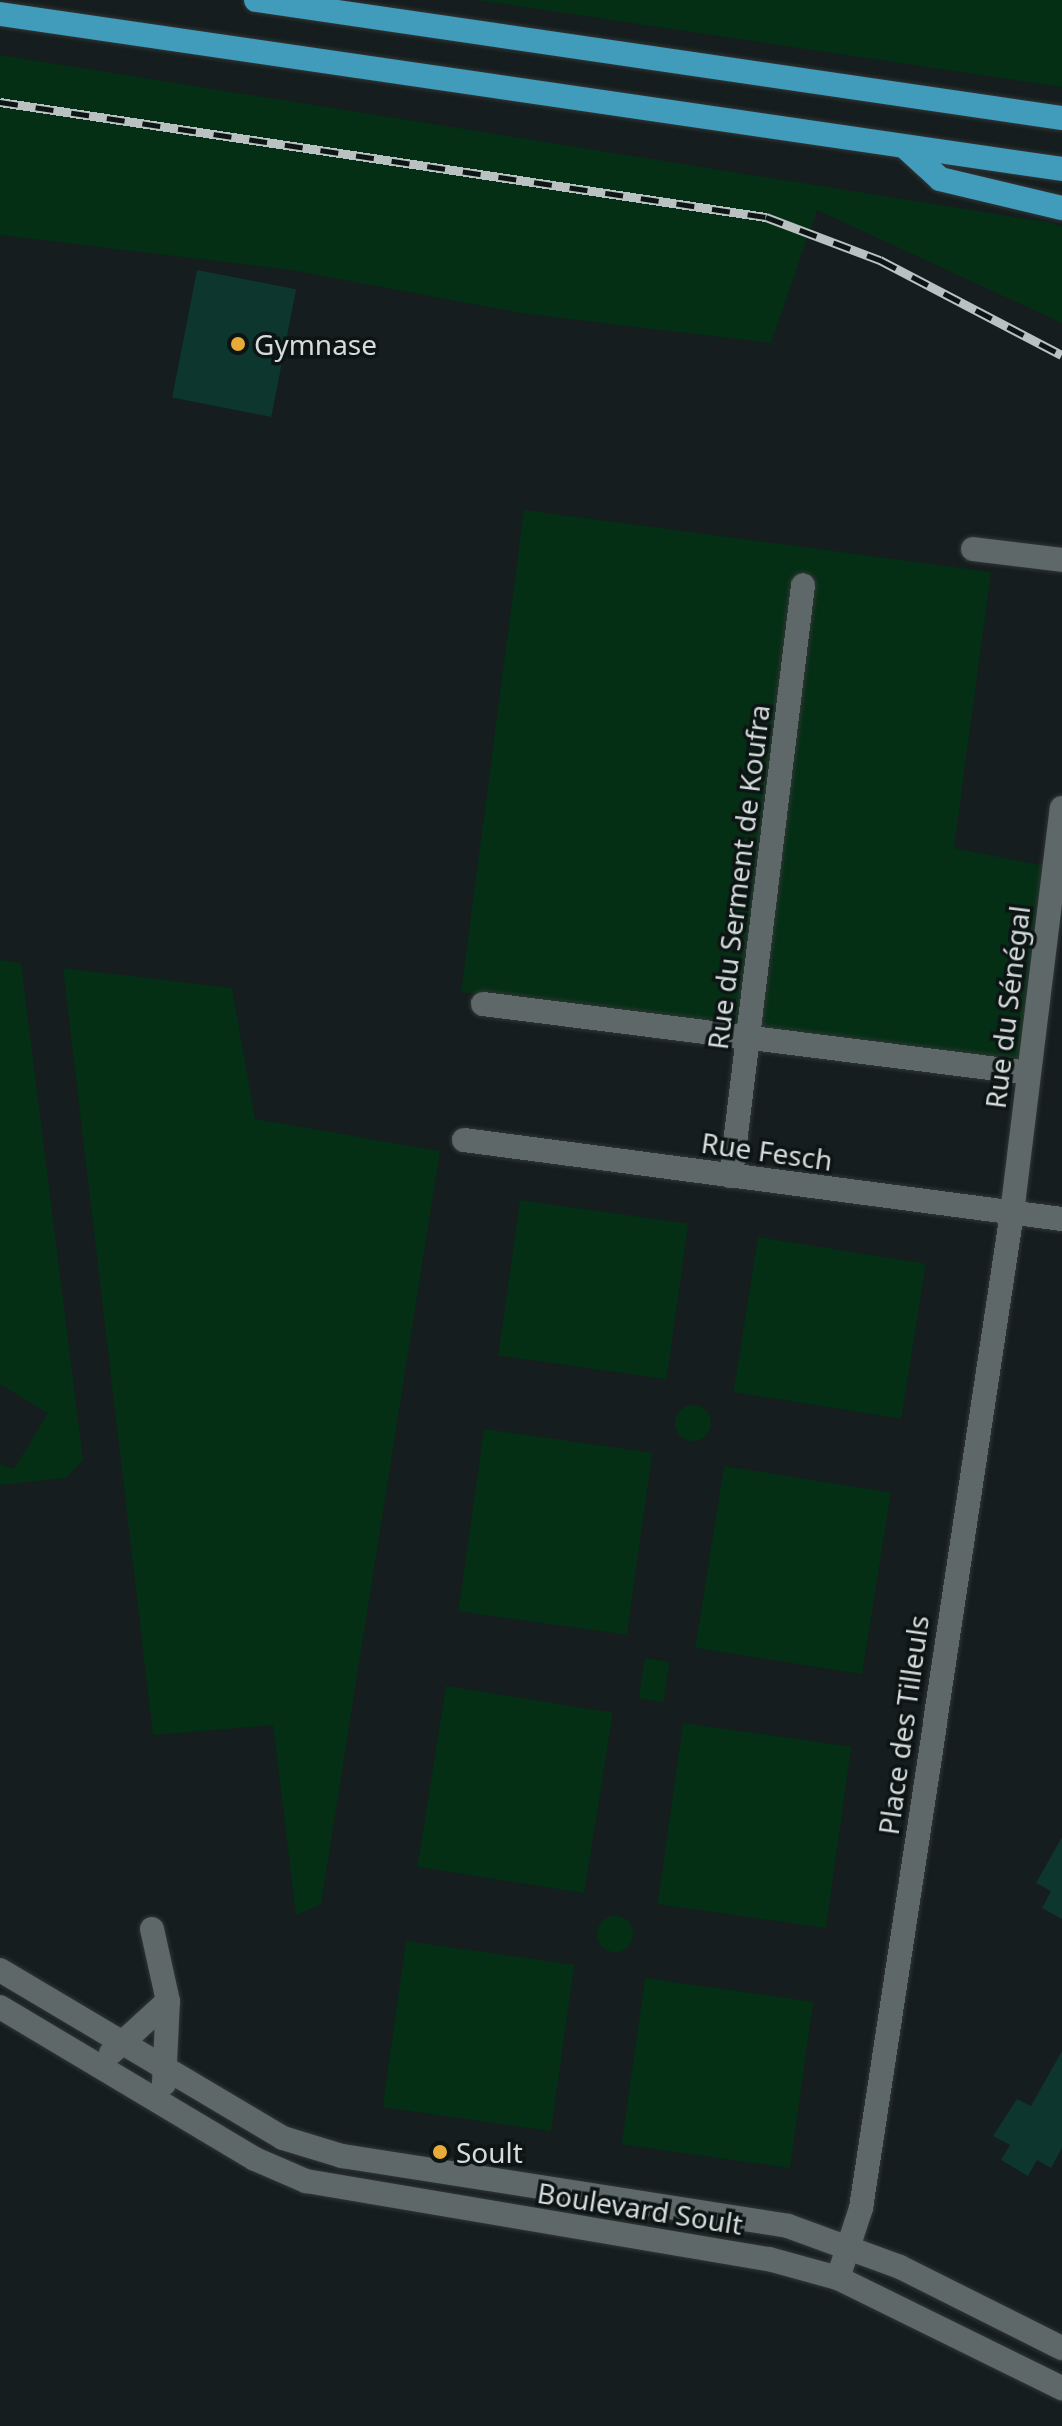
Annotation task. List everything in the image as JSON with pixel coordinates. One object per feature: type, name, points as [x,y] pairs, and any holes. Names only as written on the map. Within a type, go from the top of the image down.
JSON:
[{"type":"highway","points":[[256,0],[1062,118]]},
{"type":"highway","points":[[0,14],[1062,169]]},
{"type":"highway","points":[[905,147],[940,179],[1062,208]]},
{"type":"street","points":[[973,549],[1062,560]]},
{"type":"street","name":"Rue du Serment de Koufra","points":[[731,1176],[803,585]]},
{"type":"street","name":"Rue du Sénégal","points":[[1012,1213],[1062,808]]},
{"type":"street","points":[[483,1004],[1029,1073]]},
{"type":"street","name":"Rue Fesch","points":[[464,1140],[1062,1219]]},
{"type":"street","name":"Place des Tilleuls","points":[[838,2278],[851,2245],[1012,1213]]},
{"type":"street","points":[[152,1929],[168,2001],[170,2074],[156,2101]]},
{"type":"street","name":"Boulevard Soult","points":[[0,1970],[170,2074],[283,2138],[342,2156],[786,2225],[851,2245],[1062,2348]]},
{"type":"street","points":[[107,2072],[106,2059],[168,2001]]},
{"type":"street","name":"Boulevard Soult","points":[[0,2007],[156,2101],[306,2181],[643,2239],[838,2278],[1062,2388]]},
{"type":"street","points":[[643,2239],[649,2203]]},
{"type":"green space","points":[[477,0],[1062,0],[1062,87]]},
{"type":"green space","points":[[0,55],[1053,223],[1062,226],[1062,323],[817,210],[771,343],[520,313],[291,270],[0,235]]},
{"type":"green space","points":[[524,510],[991,572],[954,848],[1045,866],[1020,1061],[461,992]]},
{"type":"green space","points":[[0,960],[21,963],[83,1460],[66,1478],[0,1485],[0,1464],[14,1469],[48,1413],[0,1384]]},
{"type":"green space","points":[[63,968],[232,988],[255,1119],[440,1151],[321,1904],[296,1915],[273,1725],[153,1735]]},
{"type":"green space","points":[[520,1200],[688,1224],[666,1379],[498,1355]]},
{"type":"green space","points":[[758,1237],[926,1264],[901,1419],[733,1392]]},
{"type":"green space","points":[[693,1405],[705,1411],[711,1423],[705,1435],[693,1441],[681,1435],[675,1423],[681,1411]]},
{"type":"green space","points":[[484,1429],[652,1453],[627,1635],[458,1611]]},
{"type":"green space","points":[[724,1466],[891,1492],[862,1674],[695,1648]]},
{"type":"green space","points":[[645,1658],[670,1662],[663,1702],[639,1698]]},
{"type":"green space","points":[[446,1686],[613,1712],[584,1893],[417,1867]]},
{"type":"green space","points":[[683,1723],[851,1747],[826,1928],[658,1904]]},
{"type":"green space","points":[[615,1916],[627,1922],[633,1934],[627,1946],[615,1952],[603,1946],[597,1934],[603,1922]]},
{"type":"green space","points":[[406,1941],[574,1965],[551,2131],[383,2107]]},
{"type":"green space","points":[[645,1978],[813,2002],[790,2168],[622,2144]]},
{"type":"building","name":"Gymnase","points":[[197,270],[296,289],[271,417],[172,398]]},
{"type":"building","points":[[1062,1837],[1062,1919],[1042,1908],[1051,1891],[1036,1883]]},
{"type":"building","points":[[1062,2051],[1062,2148],[1051,2168],[1037,2160],[1028,2176],[1001,2160],[1010,2145],[993,2136],[1017,2099],[1031,2106]]},
{"type":"railway","points":[[0,102],[766,217],[880,260],[1062,355]]},
{"type":"place","name":"Gymnase","points":[[238,344]]},
{"type":"place","name":"Soult","points":[[440,2152]]}]
